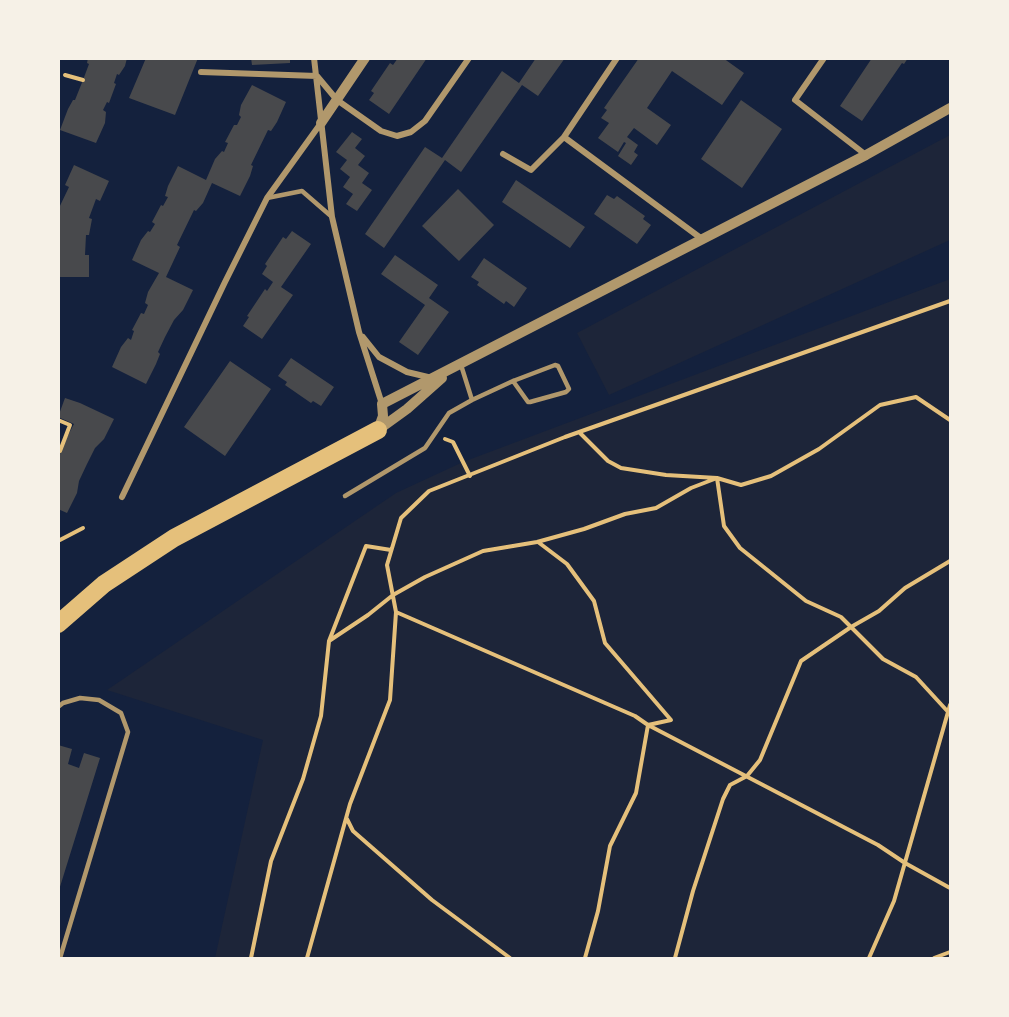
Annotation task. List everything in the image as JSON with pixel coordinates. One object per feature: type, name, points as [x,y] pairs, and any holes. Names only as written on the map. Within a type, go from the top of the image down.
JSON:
[{"type":"highway","points":[[58,624],[104,584],[174,538],[378,430]]},
{"type":"street","points":[[314,58],[332,217],[359,332],[382,404],[383,416],[378,430]]},
{"type":"street","points":[[122,497],[267,198],[365,58]]},
{"type":"street","points":[[201,72],[317,76],[337,100],[381,131],[396,136],[411,132],[425,121],[469,58]]},
{"type":"street","points":[[503,154],[531,170],[564,137],[617,58]]},
{"type":"street","points":[[824,58],[795,100],[866,155]]},
{"type":"street","points":[[382,404],[703,240],[951,108]]},
{"type":"street","points":[[564,137],[703,240]]},
{"type":"street","points":[[359,332],[379,357],[407,372],[433,378]]},
{"type":"street","points":[[378,430],[408,409],[457,367]]},
{"type":"lane","points":[[267,198],[302,190],[332,217]]},
{"type":"lane","points":[[345,496],[425,448],[449,413],[472,400],[513,381],[557,365],[569,389],[566,392],[528,402],[513,381]]},
{"type":"lane","points":[[457,367],[472,400]]},
{"type":"lane","points":[[60,703],[80,698],[99,700],[120,713],[128,732],[60,958]]},
{"type":"path","points":[[65,75],[83,80]]},
{"type":"path","points":[[307,958],[347,818],[390,700],[396,612],[387,565],[401,518],[429,491],[579,432],[951,301]]},
{"type":"path","points":[[579,432],[608,461],[621,468],[666,475],[717,478],[741,485],[771,476],[819,449],[879,405],[916,397],[951,420]]},
{"type":"path","points":[[58,420],[70,425],[60,451]]},
{"type":"path","points":[[432,437],[452,440],[470,476]]},
{"type":"path","points":[[329,641],[393,595],[425,577],[483,551],[537,542],[584,530],[625,514],[656,508],[691,488],[717,478]]},
{"type":"path","points":[[717,478],[724,526],[740,548],[806,601],[841,617],[882,659],[916,677],[950,713]]},
{"type":"path","points":[[58,541],[83,528]]},
{"type":"path","points":[[537,542],[567,564],[594,601],[605,643],[671,720],[648,725]]},
{"type":"path","points":[[251,958],[271,861],[303,779],[321,716],[329,641],[366,546],[391,550]]},
{"type":"path","points":[[675,958],[693,891],[723,799],[730,785],[747,776],[760,760],[801,661],[879,611],[905,588],[951,561]]},
{"type":"path","points":[[396,612],[635,716],[648,725],[878,845],[905,863],[951,888]]},
{"type":"path","points":[[869,958],[894,901],[951,705]]},
{"type":"path","points":[[585,958],[598,911],[610,846],[636,793],[648,725]]},
{"type":"path","points":[[347,818],[353,831],[432,900],[510,958]]},
{"type":"path","points":[[934,958],[951,952]]},
{"type":"shaded area","points":[[950,135],[950,240],[609,395],[577,333]]},
{"type":"shaded area","points":[[950,279],[950,958],[215,958],[263,740],[107,690],[396,493],[463,462]]},
{"type":"building","points":[[88,58],[127,58],[125,66],[119,75],[117,74],[109,103],[107,102],[103,110],[106,112],[105,123],[96,143],[60,130],[83,80],[89,64],[87,63]]},
{"type":"building","points":[[146,58],[198,58],[175,115],[129,98]]},
{"type":"building","points":[[251,58],[290,58],[290,63],[252,65]]},
{"type":"building","points":[[398,58],[427,58],[389,114],[369,100],[374,93],[371,91],[390,63],[393,65]]},
{"type":"building","points":[[536,58],[565,58],[538,96],[522,85],[461,172],[445,160],[384,248],[365,234],[425,147],[442,158],[502,71],[519,83]]},
{"type":"building","points":[[639,58],[723,58],[744,73],[722,105],[672,71],[647,108],[671,125],[657,145],[634,128],[627,137],[638,145],[634,152],[638,155],[631,165],[618,156],[626,143],[624,142],[618,152],[598,138],[609,123],[601,118],[607,110],[604,108]]},
{"type":"building","points":[[872,58],[908,58],[904,64],[902,63],[862,121],[840,106]]},
{"type":"building","points":[[252,85],[286,102],[277,122],[271,131],[268,130],[251,165],[253,166],[250,176],[240,196],[212,183],[203,203],[196,211],[194,210],[177,245],[180,247],[166,277],[193,290],[165,337],[146,384],[112,367],[121,347],[128,338],[131,340],[134,331],[132,330],[141,313],[144,314],[148,305],[145,303],[148,292],[159,273],[132,260],[141,240],[155,224],[152,222],[168,197],[165,196],[168,186],[178,166],[206,180],[215,159],[222,151],[224,152],[228,143],[225,142],[241,117],[239,115],[241,105]]},
{"type":"building","points":[[741,100],[782,129],[742,188],[701,159]]},
{"type":"building","points":[[352,132],[362,139],[355,148],[365,156],[358,165],[369,173],[362,183],[372,190],[357,211],[346,204],[353,194],[343,187],[350,177],[340,169],[347,160],[336,152]]},
{"type":"building","points":[[74,165],[109,181],[100,201],[96,199],[89,218],[92,219],[89,235],[86,235],[85,255],[89,255],[89,277],[58,277],[58,210],[69,187],[65,185]]},
{"type":"building","points":[[516,180],[585,227],[570,248],[502,202]]},
{"type":"building","points":[[458,189],[494,225],[459,261],[422,226]]},
{"type":"building","points":[[607,195],[614,199],[617,196],[645,216],[643,219],[651,225],[637,244],[594,214]]},
{"type":"building","points":[[292,231],[311,244],[281,287],[293,295],[262,339],[243,326],[265,289],[267,291],[273,282],[262,274],[267,266],[265,264],[283,237],[286,239]]},
{"type":"building","points":[[395,255],[438,285],[429,298],[449,312],[418,355],[399,342],[425,305],[381,274]]},
{"type":"building","points":[[484,258],[527,288],[514,307],[506,301],[504,304],[477,285],[479,282],[471,277]]},
{"type":"building","points":[[291,358],[334,387],[321,406],[313,401],[311,403],[285,385],[287,382],[278,376]]},
{"type":"building","points":[[230,361],[271,389],[225,456],[184,427]]},
{"type":"building","points":[[65,398],[114,419],[87,464],[67,513],[58,509],[58,454],[74,424],[58,417]]},
{"type":"building","points":[[58,745],[72,749],[68,764],[79,768],[84,753],[100,758],[59,890]]}]
